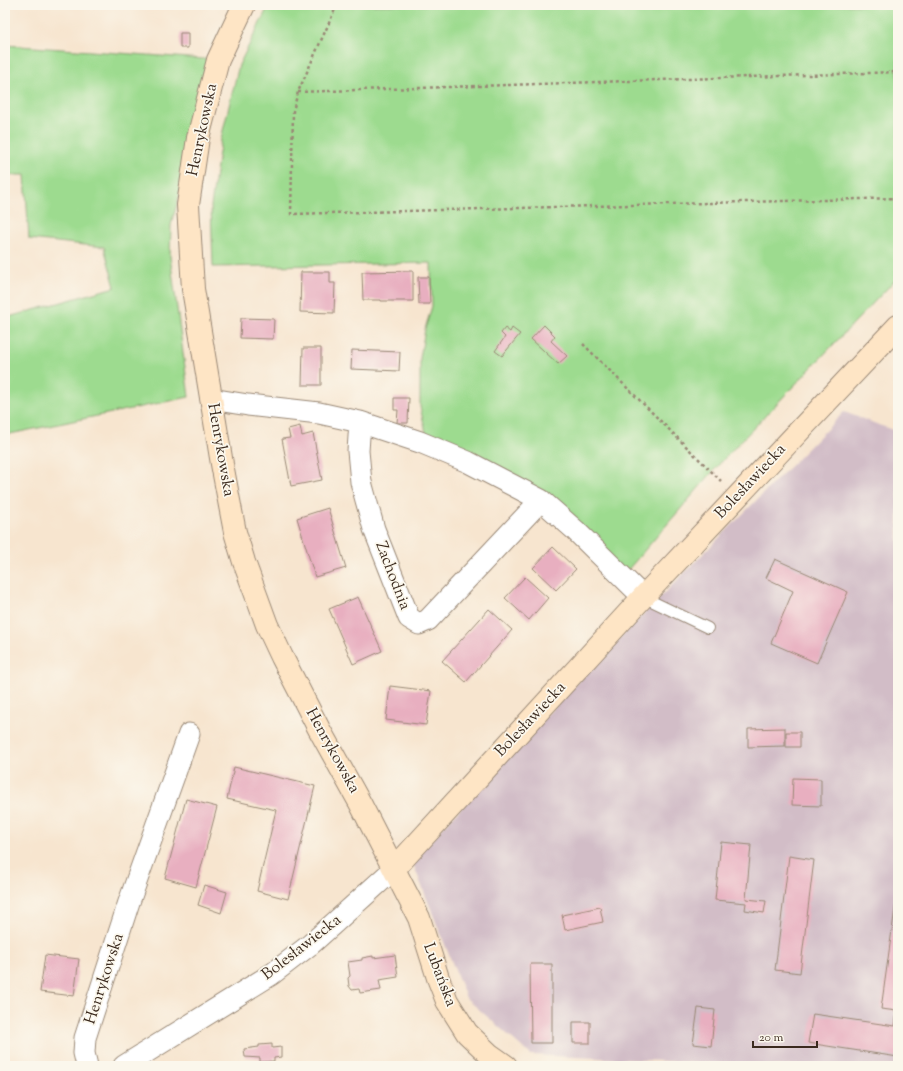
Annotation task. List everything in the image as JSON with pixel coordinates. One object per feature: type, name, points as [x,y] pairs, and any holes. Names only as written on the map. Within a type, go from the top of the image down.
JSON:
[{"type":"main road","name":"Henrykowska","points":[[244,5],[218,60],[198,138],[188,205],[193,289],[222,464],[235,532],[244,562],[267,625],[295,684],[394,868]]},
{"type":"main road","name":"Bolesławiecka","points":[[394,868],[643,597],[898,326]]},
{"type":"main road","name":"Lubańska","points":[[394,868],[419,918],[446,1001],[467,1033],[504,1066]]},
{"type":"street","points":[[211,399],[319,413],[360,422],[420,442],[454,457],[541,500],[575,530],[643,597]]},
{"type":"street","name":"Zachodnia","points":[[360,422],[358,451],[360,482],[374,529],[408,618],[419,624],[428,620],[541,500]]},
{"type":"street","name":"Henrykowska","points":[[87,1066],[84,1053],[86,1038],[130,902],[189,734]]},
{"type":"street","name":"Bolesławiecka","points":[[124,1066],[272,974],[311,944],[394,868]]},
{"type":"lane","points":[[643,597],[708,628]]},
{"type":"path","points":[[337,5],[298,92],[293,111],[291,214],[898,198]]},
{"type":"path","points":[[298,92],[898,72]]},
{"type":"path","points":[[583,344],[737,497]]},
{"type":"shaded area","points":[[844,412],[898,432],[898,1066],[776,1066],[531,1055],[466,998],[412,861],[596,662]]},
{"type":"green space","points":[[269,5],[898,5],[898,277],[722,461],[625,573],[554,503],[427,437],[420,407],[420,358],[425,329],[432,306],[431,263],[213,267],[211,206],[221,139],[239,65]]},
{"type":"green space","points":[[5,45],[218,60],[171,225],[170,256],[189,397],[5,435],[5,318],[115,287],[104,247],[29,239],[25,175],[5,175]]},
{"type":"building","points":[[180,33],[188,33],[188,48],[180,48]]},
{"type":"building","points":[[413,271],[413,301],[363,300],[362,272]]},
{"type":"building","points":[[301,272],[330,272],[330,283],[335,283],[334,313],[300,312]]},
{"type":"building","points":[[418,277],[429,277],[430,304],[419,304]]},
{"type":"building","points":[[241,318],[274,319],[273,339],[240,338]]},
{"type":"building","points":[[544,325],[555,336],[551,341],[567,356],[558,364],[531,339]]},
{"type":"building","points":[[505,328],[510,332],[512,328],[520,334],[502,356],[495,351],[505,337],[501,333]]},
{"type":"building","points":[[303,348],[321,348],[321,385],[302,385]]},
{"type":"building","points":[[352,350],[400,352],[399,371],[351,369]]},
{"type":"building","points":[[394,398],[409,398],[408,423],[397,423],[398,410],[394,410]]},
{"type":"building","points":[[300,426],[302,436],[313,433],[322,480],[291,486],[282,439],[290,438],[288,429]]},
{"type":"building","points":[[328,508],[346,568],[315,577],[297,518]]},
{"type":"building","points":[[553,547],[576,569],[556,590],[533,568]]},
{"type":"building","points":[[775,559],[848,592],[817,663],[771,643],[793,591],[766,578]]},
{"type":"building","points":[[525,577],[548,598],[529,620],[505,598]]},
{"type":"building","points":[[358,597],[382,651],[353,664],[329,609]]},
{"type":"building","points":[[489,609],[512,630],[466,682],[442,661]]},
{"type":"building","points":[[390,686],[431,691],[426,725],[386,720]]},
{"type":"building","points":[[785,728],[785,746],[748,747],[748,729]]},
{"type":"building","points":[[786,732],[800,732],[800,747],[786,747]]},
{"type":"building","points":[[234,767],[315,786],[288,899],[257,891],[276,810],[227,799]]},
{"type":"building","points":[[793,778],[821,779],[821,806],[792,805]]},
{"type":"building","points":[[186,799],[217,807],[196,887],[165,878]]},
{"type":"building","points":[[721,842],[751,845],[746,899],[766,901],[764,913],[745,910],[746,903],[715,900]]},
{"type":"building","points":[[789,856],[814,860],[800,973],[775,970]]},
{"type":"building","points":[[204,885],[227,892],[221,913],[198,905]]},
{"type":"building","points":[[897,894],[898,1057],[808,1043],[813,1014],[895,1026],[897,1011],[881,1009]]},
{"type":"building","points":[[600,907],[603,922],[565,930],[562,915]]},
{"type":"building","points":[[45,955],[79,959],[74,996],[40,992]]},
{"type":"building","points":[[395,955],[398,977],[379,980],[381,990],[360,993],[359,989],[352,990],[349,986],[348,978],[350,976],[348,962],[362,960],[362,958],[373,956],[373,958]]},
{"type":"building","points":[[530,964],[552,964],[552,1043],[531,1043]]},
{"type":"building","points":[[698,1008],[715,1010],[711,1046],[693,1044]]},
{"type":"building","points":[[573,1022],[590,1022],[590,1043],[573,1043]]},
{"type":"building","points":[[272,1044],[272,1048],[281,1047],[281,1057],[274,1058],[274,1061],[260,1062],[260,1058],[245,1057],[244,1049],[259,1047],[259,1045]]}]
